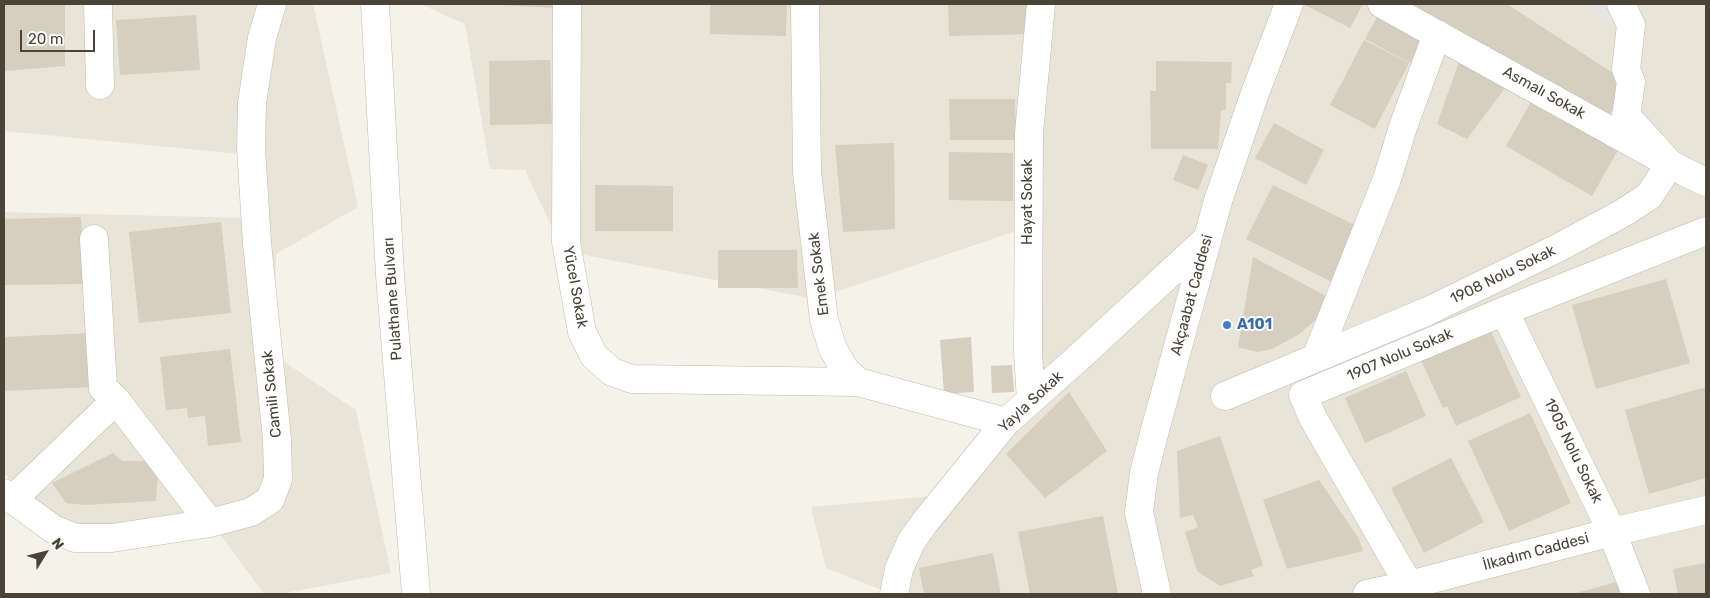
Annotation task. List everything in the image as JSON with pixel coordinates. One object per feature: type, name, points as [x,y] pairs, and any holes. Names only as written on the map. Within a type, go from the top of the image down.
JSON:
[{"type":"street","points":[[98,4],[100,85]]},
{"type":"street","name":"Camili Sokak","points":[[8,496],[53,529],[75,538],[112,538],[210,523],[251,512],[270,500],[278,478],[277,439],[257,243],[251,148],[252,103],[262,38],[272,4]]},
{"type":"street","name":"Pulathane Bulvarı","points":[[375,4],[390,275],[416,594]]},
{"type":"street","name":"Yücel Sokak","points":[[567,4],[566,242],[582,332],[594,356],[612,372],[632,379],[858,382]]},
{"type":"street","name":"Emek Sokak","points":[[805,4],[807,172],[824,320],[833,349],[846,370],[858,382]]},
{"type":"street","name":"Hayat Sokak","points":[[1031,400],[1028,353],[1029,133],[1041,4]]},
{"type":"street","name":"Akçaabat Caddesi","points":[[1157,594],[1139,512],[1140,497],[1154,430],[1218,201],[1255,93],[1289,4]]},
{"type":"street","name":"Asmalı Sokak","points":[[1382,4],[1670,164],[1706,182]]},
{"type":"street","points":[[1624,5],[1631,25],[1626,70],[1631,82],[1626,116],[1670,164]]},
{"type":"street","points":[[1409,590],[1312,418],[1304,395],[1313,391],[1309,362],[1387,179],[1403,127],[1437,34]]},
{"type":"street","name":"1908 Nolu Sokak","points":[[1225,396],[1428,311],[1556,249],[1650,196],[1670,164]]},
{"type":"street","name":"1907 Nolu Sokak","points":[[1313,391],[1506,310],[1706,231]]},
{"type":"street","points":[[94,239],[103,388],[116,400],[210,523]]},
{"type":"street","name":"Yayla Sokak","points":[[894,594],[899,569],[911,542],[1006,422],[1207,239]]},
{"type":"street","name":"1905 Nolu Sokak","points":[[1506,310],[1510,323],[1612,532],[1636,594]]},
{"type":"street","points":[[858,382],[1006,422]]},
{"type":"street","points":[[8,496],[116,400]]},
{"type":"street","name":"İlkadım Caddesi","points":[[1367,594],[1409,590],[1612,532],[1706,510]]},
{"type":"shaded area","points":[[4,4],[313,4],[358,207],[276,254],[274,355],[356,410],[391,573],[280,594],[264,594],[214,526],[75,542],[4,474],[4,212],[249,218],[240,154],[4,131]]},
{"type":"shaded area","points":[[420,4],[1706,4],[1706,594],[892,594],[826,568],[811,507],[944,495],[1030,394],[1019,230],[815,299],[563,251],[525,170],[490,169],[465,24]]},
{"type":"shaded area","points":[[1580,4],[1608,4],[1622,18],[1612,25]]},
{"type":"building","points":[[4,4],[65,4],[65,66],[4,71]]},
{"type":"building","points":[[555,4],[555,8],[501,5]]},
{"type":"building","points":[[710,4],[787,4],[786,36],[710,34]]},
{"type":"building","points":[[948,4],[1032,4],[1033,34],[949,36]]},
{"type":"building","points":[[1303,4],[1363,4],[1350,28]]},
{"type":"building","points":[[1398,4],[1507,4],[1628,83],[1604,124]]},
{"type":"building","points":[[196,15],[200,70],[120,75],[116,20]]},
{"type":"building","points":[[1377,17],[1421,41],[1410,63],[1365,39]]},
{"type":"building","points":[[1364,40],[1409,63],[1375,129],[1330,105]]},
{"type":"building","points":[[1461,56],[1509,83],[1467,139],[1437,124]]},
{"type":"building","points":[[550,60],[552,124],[490,125],[489,61]]},
{"type":"building","points":[[1156,61],[1232,62],[1231,83],[1226,83],[1226,110],[1221,110],[1218,149],[1151,149],[1150,91],[1156,91]]},
{"type":"building","points":[[949,99],[1015,99],[1016,140],[950,140]]},
{"type":"building","points":[[1532,100],[1618,150],[1592,196],[1506,146]]},
{"type":"building","points":[[1274,123],[1324,150],[1306,185],[1255,158]]},
{"type":"building","points":[[894,143],[895,229],[843,232],[835,145]]},
{"type":"building","points":[[949,152],[1013,153],[1013,201],[949,200]]},
{"type":"building","points":[[1183,155],[1208,165],[1198,190],[1173,180]]},
{"type":"building","points":[[595,185],[673,186],[673,231],[595,231]]},
{"type":"building","points":[[1273,185],[1363,229],[1336,284],[1246,239]]},
{"type":"building","points":[[81,217],[83,284],[4,285],[4,219]]},
{"type":"building","points":[[221,222],[231,313],[139,323],[129,232]]},
{"type":"building","points":[[718,250],[797,250],[798,288],[718,288]]},
{"type":"building","points":[[1253,257],[1328,297],[1318,318],[1298,335],[1272,349],[1257,352],[1238,347]]},
{"type":"building","points":[[1666,279],[1690,363],[1596,389],[1572,305]]},
{"type":"building","points":[[1488,325],[1521,397],[1456,426],[1447,406],[1443,408],[1419,356]]},
{"type":"building","points":[[91,333],[94,387],[4,391],[4,337]]},
{"type":"building","points":[[971,337],[974,392],[944,394],[940,340]]},
{"type":"building","points":[[230,349],[241,442],[208,446],[205,416],[188,418],[187,408],[166,410],[160,357]]},
{"type":"building","points":[[1012,365],[1014,392],[992,393],[991,366]]},
{"type":"building","points":[[1406,371],[1426,416],[1365,443],[1345,398]]},
{"type":"building","points":[[1706,387],[1706,478],[1649,494],[1625,410]]},
{"type":"building","points":[[1069,392],[1107,451],[1045,498],[1006,454]]},
{"type":"building","points":[[1530,413],[1571,503],[1509,531],[1468,441]]},
{"type":"building","points":[[1220,436],[1263,565],[1251,570],[1254,576],[1220,586],[1197,571],[1185,532],[1198,527],[1193,515],[1180,518],[1177,451]]},
{"type":"building","points":[[113,453],[122,461],[159,461],[156,501],[85,505],[66,503],[52,483]]},
{"type":"building","points":[[1451,458],[1484,522],[1424,553],[1391,488]]},
{"type":"building","points":[[1319,480],[1359,539],[1363,551],[1287,569],[1263,500]]},
{"type":"building","points":[[1103,516],[1118,594],[1030,594],[1018,532]]},
{"type":"building","points":[[993,553],[1001,594],[924,594],[919,568]]},
{"type":"building","points":[[1706,563],[1706,594],[1678,594],[1673,569]]},
{"type":"building","points":[[1621,581],[1624,594],[1572,594]]},
{"type":"place","name":"A101","points":[[1227,325]]}]
